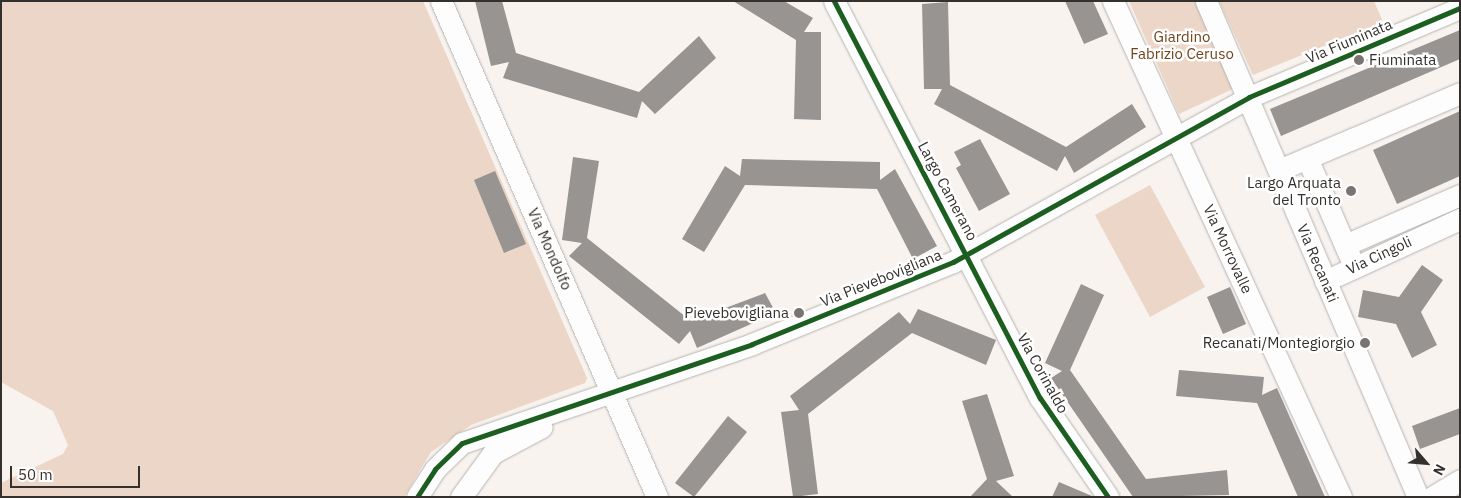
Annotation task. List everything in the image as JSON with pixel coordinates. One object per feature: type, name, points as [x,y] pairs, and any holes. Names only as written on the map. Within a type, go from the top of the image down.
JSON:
[{"type":"street","name":"Via Mondolfo","points":[[441,1],[614,394],[656,497]]},
{"type":"street","name":"Largo Camerano","points":[[834,1],[968,255]]},
{"type":"street","name":"Via Morrovalle","points":[[1113,1],[1341,497]]},
{"type":"street","name":"Via Recanati","points":[[1206,1],[1249,96],[1325,281],[1418,497]]},
{"type":"street","name":"Via Fiuminata","points":[[1249,96],[1460,8]]},
{"type":"street","points":[[1279,170],[1460,93]]},
{"type":"street","name":"Via Pievebovigliana","points":[[614,394],[770,337],[968,255],[1174,135],[1249,96]]},
{"type":"street","points":[[1307,158],[1354,266]]},
{"type":"street","name":"Via Cingoli","points":[[1345,245],[1460,195]]},
{"type":"street","points":[[1424,210],[1433,231]]},
{"type":"street","name":"Via Cingoli","points":[[1325,281],[1354,266],[1460,219]]},
{"type":"street","name":"Via Corinaldo","points":[[968,255],[1040,398],[1108,497]]},
{"type":"street","points":[[417,497],[435,469],[462,444],[614,394]]},
{"type":"street","points":[[461,497],[482,464],[501,447],[614,394]]},
{"type":"street","points":[[1432,497],[1460,480]]},
{"type":"green space","points":[[1,1],[423,1],[587,378],[585,383],[471,425],[431,452],[404,497],[1,497],[1,483],[63,454],[68,445],[53,411],[1,382]]},
{"type":"green space","name":"Giardino Fabrizio Ceruso","points":[[1129,1],[1196,1],[1235,88],[1179,114]]},
{"type":"green space","points":[[1219,1],[1374,1],[1383,22],[1253,75]]},
{"type":"green space","points":[[1150,185],[1205,287],[1150,317],[1095,215]]},
{"type":"building","points":[[475,1],[502,1],[516,53],[639,92],[699,36],[716,58],[655,114],[642,101],[637,118],[503,78],[509,62],[491,66]]},
{"type":"building","points":[[733,1],[784,1],[813,18],[804,32],[821,32],[821,120],[794,119],[796,40]]},
{"type":"building","points":[[1065,1],[1093,1],[1108,34],[1084,44]]},
{"type":"building","points":[[948,2],[950,85],[1066,147],[1132,104],[1146,127],[1074,173],[1065,156],[1057,171],[934,104],[942,89],[924,89],[922,4]]},
{"type":"building","points":[[1460,30],[1460,59],[1281,136],[1270,109]]},
{"type":"building","points":[[1460,111],[1460,176],[1397,204],[1373,150]]},
{"type":"building","points":[[980,139],[1010,194],[979,211],[956,168],[961,165],[954,152]]},
{"type":"building","points":[[573,157],[599,161],[587,238],[691,321],[765,293],[776,313],[697,348],[690,331],[679,344],[569,256],[582,243],[562,240]]},
{"type":"building","points":[[742,159],[880,162],[880,180],[895,169],[937,246],[913,259],[877,189],[745,185],[704,252],[682,239],[725,166],[740,176]]},
{"type":"building","points":[[495,171],[526,244],[504,253],[474,180]]},
{"type":"building","points":[[1422,265],[1443,280],[1421,312],[1437,345],[1412,358],[1396,324],[1358,317],[1363,290],[1399,297]]},
{"type":"building","points":[[1081,284],[1104,295],[1070,370],[1146,479],[1227,470],[1229,495],[1133,497],[1051,378],[1062,371],[1045,363]]},
{"type":"building","points":[[1230,287],[1246,324],[1223,334],[1207,297]]},
{"type":"building","points":[[918,309],[996,340],[986,365],[912,333],[808,414],[818,494],[793,497],[781,412],[799,410],[790,396],[899,312],[910,324]]},
{"type":"building","points":[[1179,370],[1264,377],[1262,395],[1277,388],[1325,497],[1298,497],[1257,403],[1176,396]]},
{"type":"building","points":[[987,394],[1014,476],[996,481],[1013,497],[970,497],[987,479],[962,401]]},
{"type":"building","points":[[1460,408],[1460,434],[1420,449],[1412,426]]},
{"type":"building","points":[[728,416],[747,432],[694,497],[675,483]]},
{"type":"building","points":[[1059,482],[1092,496],[1093,497],[1052,497]]},
{"type":"cycle path","points":[[834,1],[1040,398],[1108,497]]},
{"type":"cycle path","points":[[417,497],[435,469],[462,443],[752,344],[953,262],[1249,97],[1460,8]]},
{"type":"place","name":"Fiuminata","points":[[1359,60]]},
{"type":"place","name":"Largo Arquata del Tronto","points":[[1351,191]]},
{"type":"place","name":"Pievebovigliana","points":[[799,313]]},
{"type":"place","name":"Recanati/Montegiorgio","points":[[1365,343]]}]
